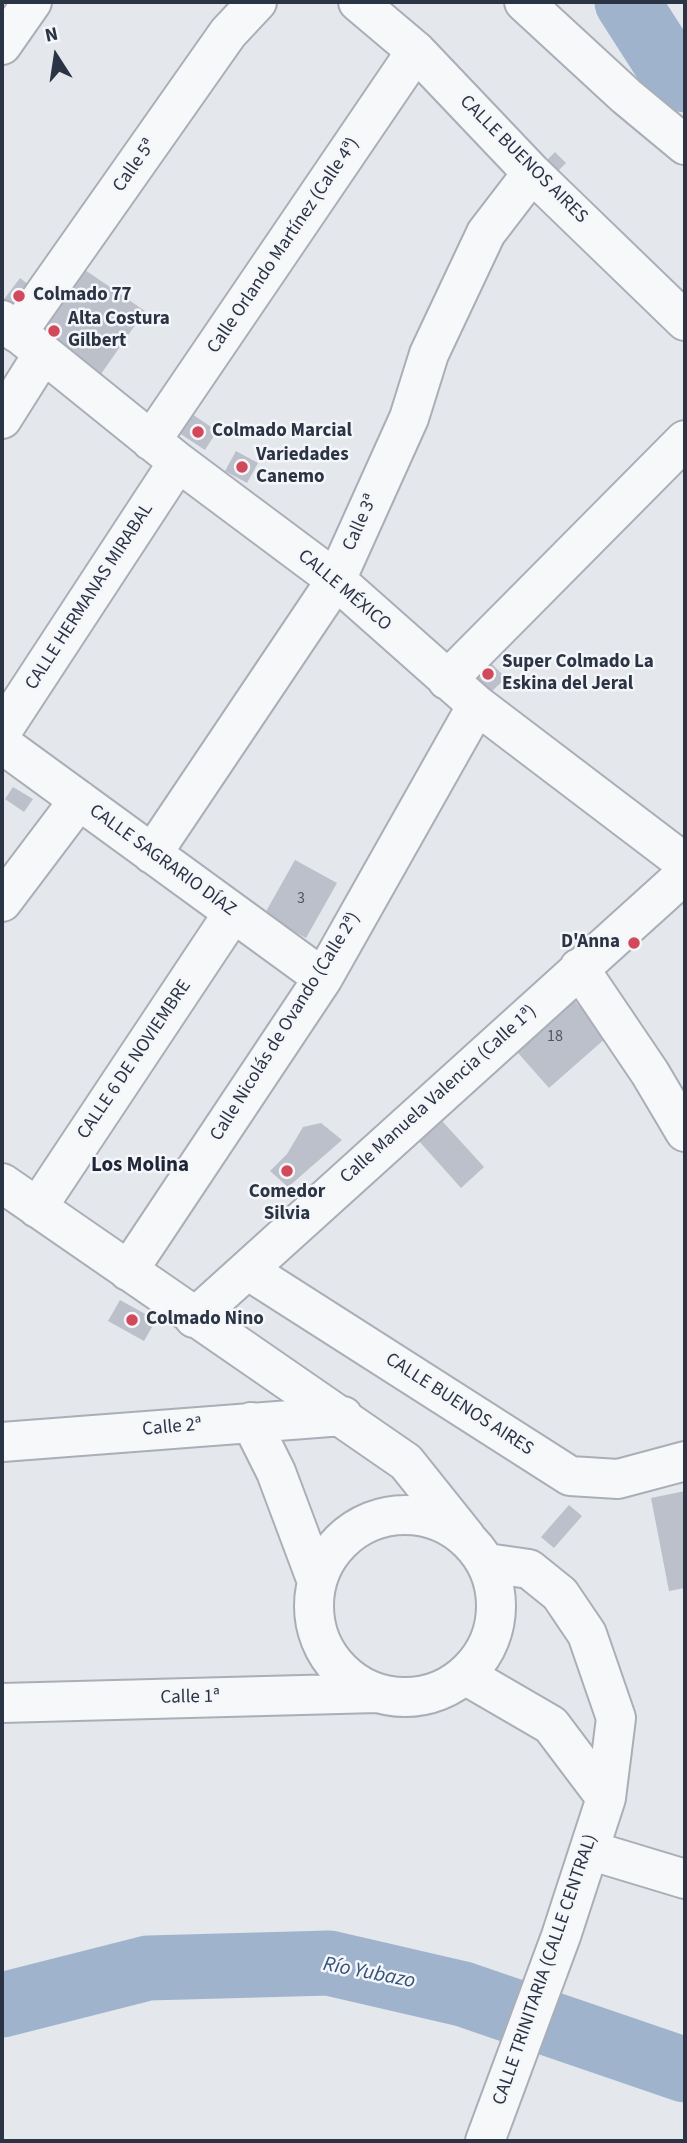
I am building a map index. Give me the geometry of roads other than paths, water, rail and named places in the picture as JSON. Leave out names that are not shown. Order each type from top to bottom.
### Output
[{"type":"street","points":[[2,45],[32,2]]},
{"type":"street","name":"Calle 5ª","points":[[2,419],[21,335],[228,33],[257,2]]},
{"type":"street","name":"CALLE BUENOS AIRES","points":[[358,2],[416,51],[532,173],[685,321]]},
{"type":"street","points":[[524,2],[626,96],[685,145]]},
{"type":"street","name":"Calle Orlando Martínez (Calle 4ª)","points":[[164,452],[416,51]]},
{"type":"street","name":"Calle 3ª","points":[[152,854],[336,580],[409,418],[429,354],[486,233],[532,173]]},
{"type":"street","name":"CALLE MÉXICO","points":[[21,335],[164,452],[336,580],[477,705],[685,863]]},
{"type":"street","points":[[447,680],[685,440]]},
{"type":"street","name":"CALLE HERMANAS MIRABAL","points":[[2,732],[164,452]]},
{"type":"street","name":"Calle Nicolás de Ovando (Calle 2ª)","points":[[128,1271],[323,978],[477,705]]},
{"type":"street","name":"CALLE SAGRARIO DÍAZ","points":[[2,744],[323,978]]},
{"type":"street","points":[[2,902],[79,800]]},
{"type":"street","name":"Calle Manuela Valencia (Calle 1ª)","points":[[194,1318],[685,874]]},
{"type":"street","name":"CALLE 6 DE NOVIEMBRE","points":[[37,1208],[233,913]]},
{"type":"street","points":[[579,968],[650,1073],[685,1132]]},
{"type":"street","points":[[2,1183],[406,1462],[477,1550],[498,1602],[490,1642],[465,1675],[439,1690],[408,1697],[377,1693],[346,1676],[323,1648],[313,1614],[316,1579],[334,1547],[363,1524],[398,1514],[435,1518],[477,1550]]},
{"type":"street","name":"CALLE BUENOS AIRES","points":[[249,1271],[570,1476],[618,1479],[685,1461]]},
{"type":"street","name":"Calle 2ª","points":[[2,1442],[342,1416]]},
{"type":"street","points":[[251,1422],[276,1472],[316,1579]]},
{"type":"street","name":"CALLE TRINITARIA (CALLE CENTRAL)","points":[[477,1550],[529,1569],[560,1594],[587,1634],[616,1718],[606,1798],[561,1936],[485,2141]]},
{"type":"street","points":[[465,1675],[551,1725],[606,1798]]},
{"type":"street","name":"Calle 1ª","points":[[2,1703],[377,1693]]},
{"type":"street","points":[[589,1850],[685,1879]]},
{"type":"waterway","points":[[627,2],[668,66],[685,80]]},
{"type":"waterway","name":"Río Yubazo","points":[[2,2005],[148,1968],[329,1963],[463,1994],[685,2070]]},
{"type":"place","name":"Colmado 77","points":[[19,296]]},
{"type":"place","name":"Alta Costura Gilbert","points":[[54,331]]},
{"type":"place","name":"Colmado Marcial","points":[[198,432]]},
{"type":"place","name":"Variedades Canemo","points":[[242,467]]},
{"type":"place","name":"Super Colmado La Eskina del Jeral","points":[[488,674]]},
{"type":"place","name":"D'Anna","points":[[634,943]]},
{"type":"place","name":"Comedor Silvia","points":[[287,1171]]},
{"type":"place","name":"Colmado Nino","points":[[132,1320]]},
{"type":"district","name":"Los Molina","points":[[140,1166]]}]
